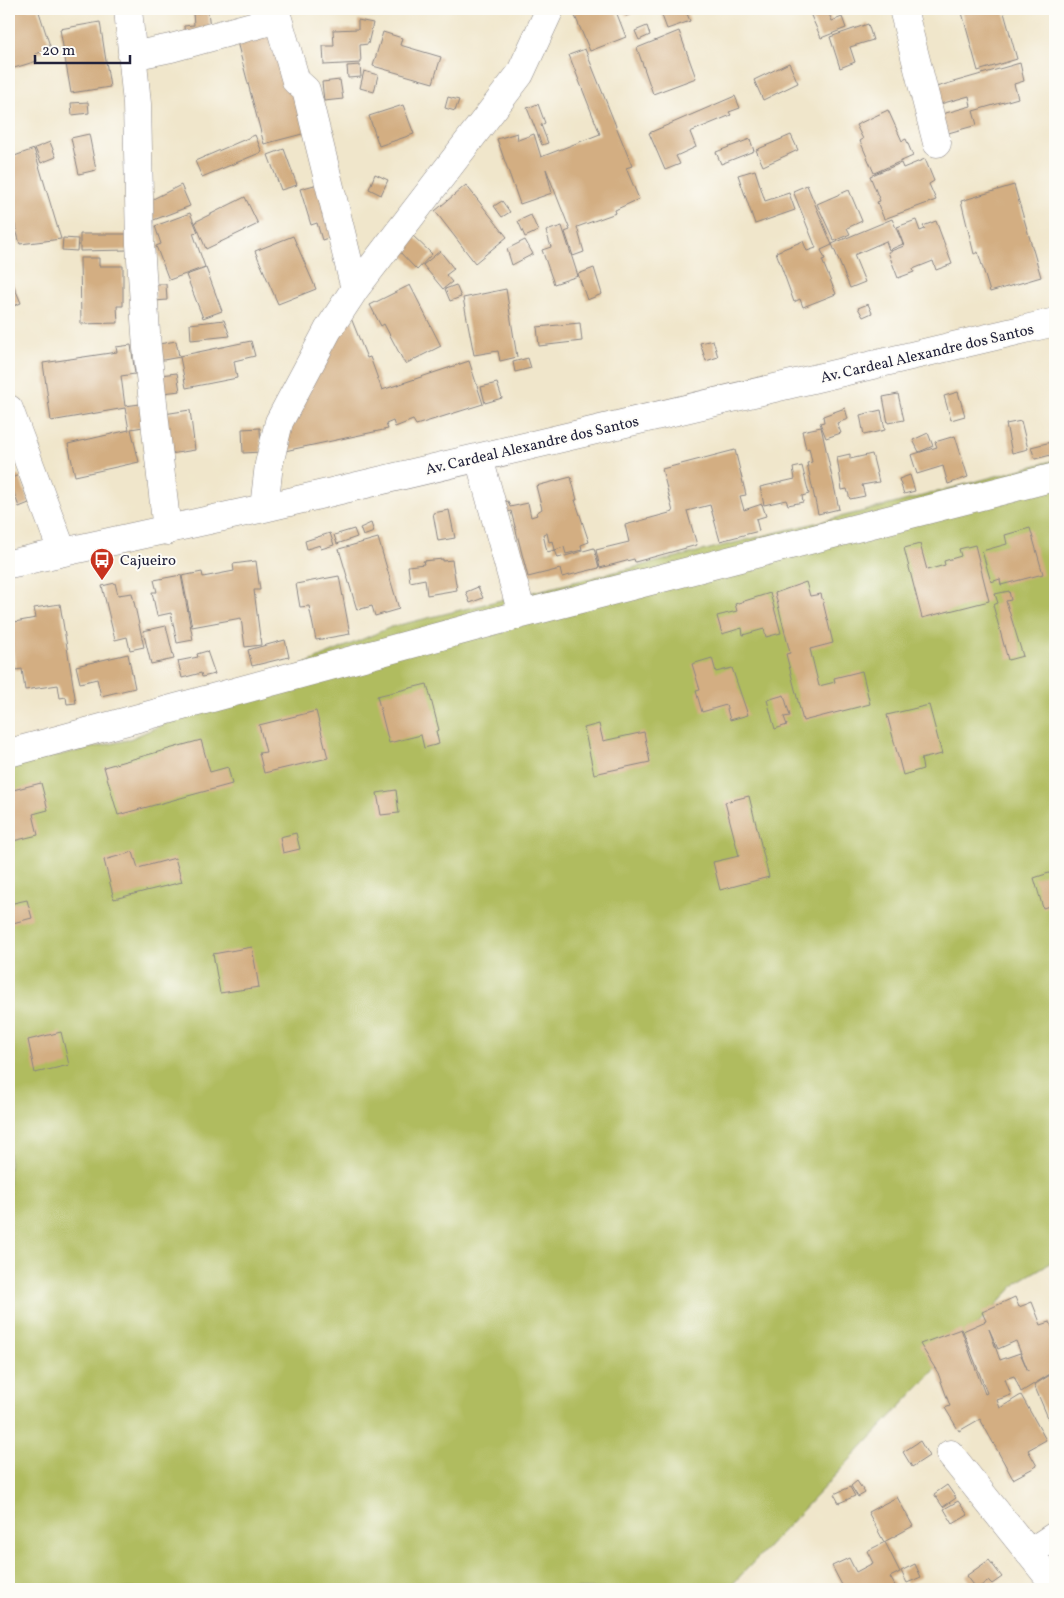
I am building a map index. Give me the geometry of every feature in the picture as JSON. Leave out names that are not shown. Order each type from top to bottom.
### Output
[{"type":"street","points":[[128,9],[137,104],[140,244],[147,348],[167,531]]},
{"type":"street","points":[[264,508],[269,464],[279,422],[328,330],[355,289],[520,74],[550,9]]},
{"type":"street","points":[[903,9],[937,143]]},
{"type":"street","points":[[132,56],[171,48],[278,19],[296,81],[306,90],[355,289]]},
{"type":"street","name":"Av. Cardeal Alexandre dos Santos","points":[[9,564],[62,551],[167,531],[1055,322]]},
{"type":"street","points":[[9,409],[62,551]]},
{"type":"street","points":[[479,458],[522,614]]},
{"type":"street","points":[[10,747],[1055,477]]},
{"type":"street","points":[[950,1454],[1055,1585]]},
{"type":"street","points":[[1029,1554],[1055,1536]]},
{"type":"green space","points":[[1055,460],[1055,1260],[1019,1281],[728,1589],[9,1589],[9,766],[127,740],[391,627],[893,504]]},
{"type":"building","points":[[9,9],[38,9],[51,49],[35,54],[37,61],[11,69],[9,61]]},
{"type":"building","points":[[572,9],[615,9],[626,37],[590,51]]},
{"type":"building","points":[[623,9],[643,9],[626,16]]},
{"type":"building","points":[[673,9],[685,9],[690,21],[667,29],[661,13]]},
{"type":"building","points":[[808,9],[827,9],[832,21],[842,17],[846,28],[821,38]]},
{"type":"building","points":[[961,9],[1003,9],[1017,59],[978,71]]},
{"type":"building","points":[[208,12],[210,27],[185,38],[184,26],[194,25],[193,13]]},
{"type":"building","points":[[358,20],[373,23],[368,44],[360,45],[361,63],[324,65],[323,46],[334,46],[333,30],[358,29]]},
{"type":"building","points":[[100,22],[110,87],[71,93],[60,29]]},
{"type":"building","points":[[868,24],[873,40],[850,47],[855,62],[840,68],[830,37]]},
{"type":"building","points":[[277,26],[306,133],[264,144],[236,38]]},
{"type":"building","points":[[647,26],[650,35],[639,40],[635,31]]},
{"type":"building","points":[[679,31],[696,78],[653,94],[637,48]]},
{"type":"building","points":[[383,32],[402,38],[400,45],[441,57],[433,83],[373,66]]},
{"type":"building","points":[[585,49],[632,166],[626,168],[639,199],[615,210],[616,213],[577,227],[584,252],[573,256],[565,232],[570,230],[546,169],[552,193],[520,204],[497,139],[517,133],[518,140],[534,134],[541,157],[600,134],[569,55]]},
{"type":"building","points":[[789,63],[798,83],[763,100],[754,80]]},
{"type":"building","points":[[1020,63],[1024,81],[1014,84],[1018,98],[973,111],[977,125],[941,135],[935,116],[971,106],[969,96],[933,106],[929,89]]},
{"type":"building","points":[[360,65],[361,77],[348,78],[347,66]]},
{"type":"building","points":[[364,71],[378,75],[374,92],[360,88]]},
{"type":"building","points":[[340,80],[343,99],[324,101],[322,82]]},
{"type":"building","points":[[735,96],[740,108],[729,112],[731,115],[690,132],[696,147],[676,156],[680,164],[665,170],[649,133]]},
{"type":"building","points":[[448,97],[459,100],[455,111],[445,108]]},
{"type":"building","points":[[88,102],[89,113],[72,115],[71,103]]},
{"type":"building","points":[[538,104],[545,123],[541,125],[548,143],[542,145],[527,108]]},
{"type":"building","points":[[403,105],[414,134],[379,146],[369,116]]},
{"type":"building","points":[[888,110],[902,141],[906,139],[913,156],[874,173],[860,141],[863,139],[856,125]]},
{"type":"building","points":[[89,134],[96,170],[79,174],[71,138]]},
{"type":"building","points":[[255,135],[262,152],[202,177],[195,161]]},
{"type":"building","points":[[791,135],[798,150],[763,166],[756,150]]},
{"type":"building","points":[[750,139],[754,151],[721,164],[716,152]]},
{"type":"building","points":[[50,142],[56,157],[41,163],[35,148]]},
{"type":"building","points":[[34,149],[61,239],[20,244],[9,203],[9,158]]},
{"type":"building","points":[[284,149],[297,185],[281,190],[268,155]]},
{"type":"building","points":[[925,159],[934,181],[929,184],[936,200],[884,219],[877,202],[880,201],[870,176],[901,163],[903,168]]},
{"type":"building","points":[[755,170],[765,201],[789,193],[795,210],[755,224],[738,175]]},
{"type":"building","points":[[375,174],[388,180],[381,195],[369,189]]},
{"type":"building","points":[[318,184],[334,236],[322,240],[317,223],[311,225],[300,189]]},
{"type":"building","points":[[181,185],[190,206],[151,221],[149,201]]},
{"type":"building","points":[[466,185],[507,237],[475,263],[435,211]]},
{"type":"building","points":[[807,185],[832,245],[821,250],[825,259],[822,260],[836,294],[803,307],[800,299],[794,302],[776,252],[803,241],[807,251],[816,248],[793,191]]},
{"type":"building","points":[[1014,185],[1041,277],[990,292],[978,252],[974,254],[961,201]]},
{"type":"building","points":[[849,190],[862,221],[847,228],[850,234],[834,241],[817,204]]},
{"type":"building","points":[[245,197],[258,224],[206,249],[195,222]]},
{"type":"building","points":[[502,201],[510,212],[502,217],[494,206]]},
{"type":"building","points":[[190,213],[198,232],[193,233],[205,267],[169,280],[156,246],[161,244],[155,226]]},
{"type":"building","points":[[531,215],[538,231],[525,237],[518,221]]},
{"type":"building","points":[[892,219],[903,244],[889,250],[886,241],[854,255],[865,282],[850,288],[832,244]]},
{"type":"building","points":[[916,220],[920,231],[925,229],[923,226],[936,221],[952,264],[936,270],[933,261],[913,269],[914,272],[898,278],[888,252],[904,246],[897,227]]},
{"type":"building","points":[[562,226],[578,276],[554,284],[542,250],[551,247],[546,231]]},
{"type":"building","points":[[410,233],[432,254],[417,270],[396,248]]},
{"type":"building","points":[[80,234],[127,234],[127,250],[80,251]]},
{"type":"building","points":[[293,236],[316,289],[278,304],[255,251]]},
{"type":"building","points":[[63,238],[78,239],[77,251],[62,250]]},
{"type":"building","points":[[525,240],[533,254],[512,265],[507,249]]},
{"type":"building","points":[[440,251],[454,269],[446,275],[452,282],[443,289],[423,265]]},
{"type":"building","points":[[80,258],[99,258],[99,266],[123,266],[123,306],[117,306],[118,323],[81,324]]},
{"type":"building","points":[[206,268],[222,311],[203,318],[186,275]]},
{"type":"building","points":[[594,268],[602,294],[587,300],[578,274]]},
{"type":"building","points":[[9,274],[21,303],[9,308]]},
{"type":"building","points":[[155,284],[166,284],[167,300],[155,301]]},
{"type":"building","points":[[410,285],[441,346],[405,364],[384,324],[381,326],[370,305]]},
{"type":"building","points":[[456,285],[461,297],[450,301],[445,289]]},
{"type":"building","points":[[506,289],[517,357],[500,361],[498,351],[474,355],[463,298]]},
{"type":"building","points":[[868,304],[872,313],[863,317],[858,308]]},
{"type":"building","points":[[351,318],[367,358],[370,357],[382,390],[469,361],[483,404],[416,425],[413,420],[395,427],[393,421],[386,424],[388,429],[280,452],[318,364]]},
{"type":"building","points":[[224,320],[230,336],[191,340],[190,324]]},
{"type":"building","points":[[580,323],[582,341],[539,346],[537,327]]},
{"type":"building","points":[[713,340],[718,357],[706,361],[700,343]]},
{"type":"building","points":[[176,341],[179,356],[251,341],[255,356],[234,361],[237,378],[186,388],[180,357],[158,361],[159,344]]},
{"type":"building","points":[[131,345],[135,374],[121,376],[125,406],[140,404],[143,427],[131,429],[139,462],[75,476],[68,444],[129,430],[125,408],[51,421],[43,363],[117,352],[116,347]]},
{"type":"building","points":[[528,358],[531,368],[515,372],[513,362]]},
{"type":"building","points":[[177,373],[180,391],[163,393],[160,375]]},
{"type":"building","points":[[497,383],[502,398],[485,403],[481,387]]},
{"type":"building","points":[[958,392],[965,416],[951,420],[944,396]]},
{"type":"building","points":[[898,394],[904,420],[888,423],[883,397]]},
{"type":"building","points":[[845,408],[848,419],[837,423],[841,433],[826,438],[820,423],[824,422],[823,416]]},
{"type":"building","points":[[190,410],[195,450],[170,454],[164,414]]},
{"type":"building","points":[[881,410],[885,430],[864,435],[860,415]]},
{"type":"building","points":[[1021,421],[1028,449],[1012,453],[1006,424]]},
{"type":"building","points":[[821,427],[839,509],[818,514],[807,463],[812,462],[809,448],[806,449],[802,431]]},
{"type":"building","points":[[260,428],[261,452],[243,453],[242,429]]},
{"type":"building","points":[[928,433],[933,446],[919,452],[913,440]]},
{"type":"building","points":[[955,436],[968,477],[948,484],[943,466],[917,474],[911,455],[937,447],[935,442]]},
{"type":"building","points":[[1055,441],[1055,454],[1035,459],[1031,447]]},
{"type":"building","points":[[735,450],[746,495],[740,496],[744,510],[762,504],[766,516],[756,519],[759,531],[720,541],[710,505],[687,511],[697,545],[635,562],[634,559],[600,568],[596,550],[629,542],[625,525],[673,512],[662,469]]},
{"type":"building","points":[[850,454],[850,459],[872,454],[879,482],[862,485],[865,496],[850,499],[847,489],[842,490],[837,457]]},
{"type":"building","points":[[802,466],[809,494],[802,496],[803,502],[788,505],[786,500],[764,505],[760,487],[795,479],[793,468]]},
{"type":"building","points":[[19,475],[29,503],[19,507],[9,479]]},
{"type":"building","points":[[910,475],[915,491],[904,494],[899,479]]},
{"type":"building","points":[[571,477],[577,500],[575,500],[589,542],[581,545],[582,550],[566,554],[564,547],[555,550],[558,558],[594,548],[599,568],[562,577],[560,569],[528,577],[511,511],[499,514],[496,504],[508,501],[510,507],[528,503],[531,517],[537,515],[536,513],[542,509],[536,486]],"holes":[[[547,533],[549,542],[553,541],[555,550],[547,552],[543,534]]]},
{"type":"building","points":[[449,510],[455,538],[438,541],[433,513]]},
{"type":"building","points":[[371,523],[374,532],[363,536],[360,528]]},
{"type":"building","points":[[1030,528],[1043,574],[1001,585],[1000,579],[991,582],[982,551],[1007,544],[1005,535]]},
{"type":"building","points":[[354,529],[357,537],[337,544],[334,535]]},
{"type":"building","points":[[330,533],[334,545],[321,549],[320,545],[307,549],[305,541]]},
{"type":"building","points":[[378,538],[399,609],[375,616],[372,606],[357,610],[339,549]]},
{"type":"building","points":[[920,544],[927,570],[945,565],[944,561],[961,556],[959,549],[975,545],[989,601],[922,618],[904,548]]},
{"type":"building","points":[[443,559],[443,561],[452,560],[457,590],[427,595],[425,579],[410,582],[408,566],[424,564],[423,561]]},
{"type":"building","points":[[256,561],[260,590],[254,590],[261,645],[245,647],[241,618],[192,627],[182,576],[202,572],[203,577],[234,571],[233,564]]},
{"type":"building","points":[[181,575],[193,640],[177,643],[171,613],[157,616],[152,592],[157,592],[154,580]]},
{"type":"building","points":[[339,576],[350,634],[316,640],[309,606],[300,607],[296,584]]},
{"type":"building","points":[[806,582],[810,596],[821,594],[833,643],[810,649],[819,686],[835,682],[834,678],[862,671],[870,704],[803,721],[786,654],[790,653],[775,593]]},
{"type":"building","points":[[115,583],[118,595],[132,593],[144,647],[130,650],[127,637],[115,640],[102,586]]},
{"type":"building","points":[[478,587],[483,598],[470,603],[466,592]]},
{"type":"building","points":[[1009,591],[1011,600],[1006,601],[1023,656],[1008,660],[993,605],[998,603],[995,594]]},
{"type":"building","points":[[770,593],[781,633],[766,637],[764,629],[743,635],[742,628],[722,634],[717,616],[737,611],[735,604]]},
{"type":"building","points":[[60,604],[76,703],[67,704],[66,697],[60,698],[58,685],[25,690],[22,669],[16,670],[9,623],[36,618],[34,608]]},
{"type":"building","points":[[166,626],[174,659],[151,664],[143,631]]},
{"type":"building","points":[[285,640],[289,657],[252,666],[248,650]]},
{"type":"building","points":[[207,651],[215,674],[202,677],[201,673],[182,678],[178,661],[198,657],[197,654]]},
{"type":"building","points":[[128,654],[135,688],[101,696],[97,679],[80,683],[76,666]]},
{"type":"building","points":[[712,658],[716,672],[732,668],[748,715],[730,720],[726,705],[702,712],[696,691],[700,690],[692,664]]},
{"type":"building","points":[[427,684],[439,730],[436,731],[439,744],[424,748],[421,735],[389,743],[377,696]]},
{"type":"building","points":[[784,695],[790,716],[784,717],[787,725],[775,729],[767,700]]},
{"type":"building","points":[[929,705],[942,754],[921,759],[923,769],[903,775],[887,715]]},
{"type":"building","points":[[316,711],[328,758],[264,773],[259,753],[266,752],[259,725]]},
{"type":"building","points":[[599,724],[603,741],[644,732],[650,762],[594,774],[584,728]]},
{"type":"building","points":[[201,740],[210,772],[228,767],[232,784],[118,815],[104,767]]},
{"type":"building","points":[[41,783],[48,810],[33,814],[38,835],[9,842],[9,791]]},
{"type":"building","points":[[396,790],[399,813],[381,815],[377,793]]},
{"type":"building","points":[[749,796],[769,877],[720,890],[713,862],[739,856],[725,802]]},
{"type":"building","points":[[296,833],[300,849],[283,853],[280,837]]},
{"type":"building","points":[[133,852],[138,868],[175,858],[182,882],[114,899],[104,860]]},
{"type":"building","points":[[1055,871],[1055,912],[1053,905],[1043,908],[1034,878]]},
{"type":"building","points":[[27,900],[32,918],[9,924],[9,904]]},
{"type":"building","points":[[252,947],[259,987],[220,993],[213,954]]},
{"type":"building","points":[[61,1032],[69,1065],[35,1073],[28,1040]]},
{"type":"building","points":[[1015,1297],[1019,1307],[1032,1302],[1041,1325],[1050,1322],[1055,1334],[1055,1371],[1021,1392],[1014,1376],[1005,1379],[1011,1395],[997,1400],[1000,1408],[1021,1395],[1046,1440],[1028,1450],[1037,1466],[1013,1479],[980,1419],[959,1431],[945,1408],[950,1406],[938,1373],[920,1344],[961,1329],[985,1394],[987,1393],[963,1331],[986,1321],[982,1312]],"holes":[[[989,1329],[998,1349],[1016,1341],[1028,1371],[1020,1353],[1000,1360]]]},
{"type":"building","points":[[1055,1372],[1055,1390],[1052,1391],[1055,1397],[1055,1434],[1034,1385]]},
{"type":"building","points":[[920,1441],[929,1456],[912,1467],[903,1452]]},
{"type":"building","points":[[857,1481],[865,1493],[858,1497],[851,1486]]},
{"type":"building","points":[[947,1485],[956,1498],[943,1507],[934,1494]]},
{"type":"building","points":[[850,1487],[855,1496],[839,1503],[834,1494]]},
{"type":"building","points":[[897,1497],[913,1526],[884,1542],[868,1512]]},
{"type":"building","points":[[958,1501],[968,1515],[953,1524],[944,1509]]},
{"type":"building","points":[[885,1542],[900,1572],[890,1577],[897,1589],[844,1589],[832,1566],[849,1558],[856,1572],[873,1563],[867,1551]]},
{"type":"building","points":[[989,1560],[1002,1577],[992,1584],[989,1581],[976,1589],[966,1576]]},
{"type":"building","points":[[915,1564],[921,1577],[907,1583],[901,1571]]},
{"type":"place","name":"Cajueiro","points":[[102,581]]}]
